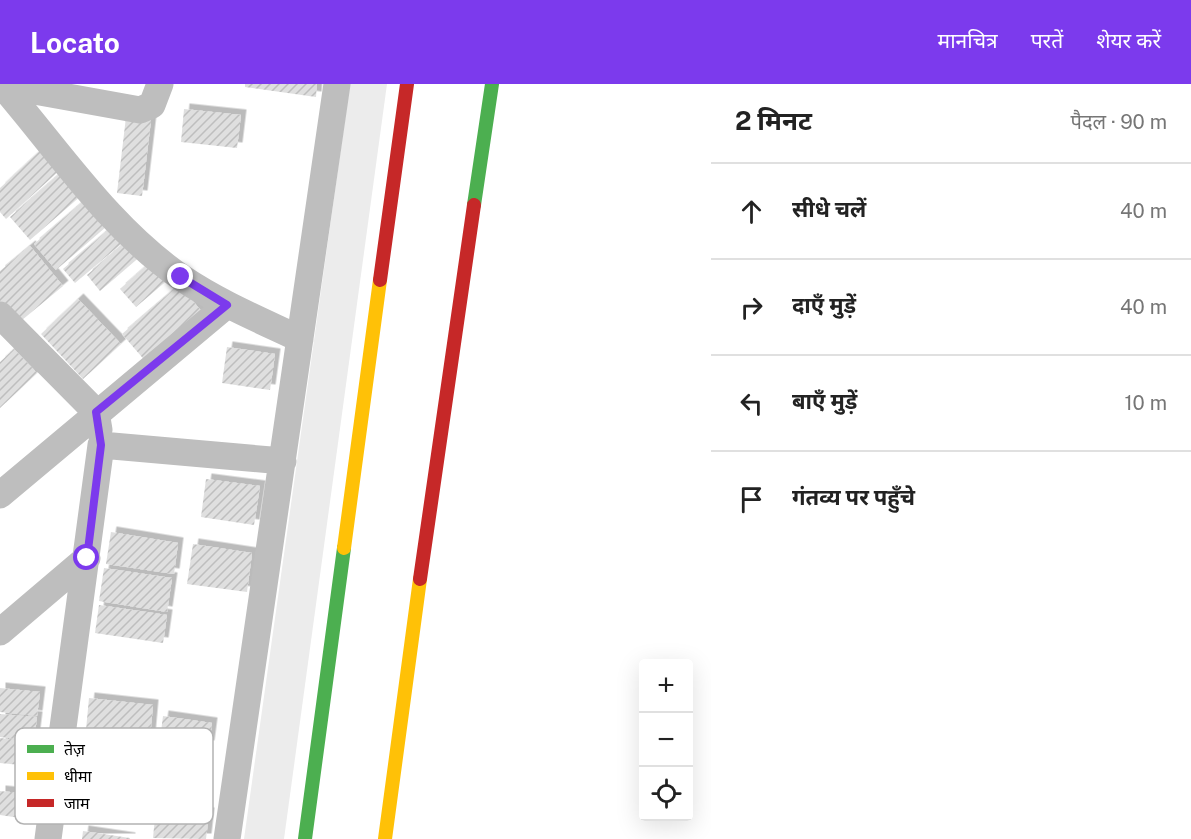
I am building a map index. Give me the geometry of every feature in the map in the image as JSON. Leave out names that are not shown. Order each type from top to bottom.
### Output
[{"type":"street","points":[[1,84],[140,110],[152,105],[160,84]]},
{"type":"street","points":[[1,84],[101,204],[139,243],[181,277],[227,305],[300,339]]},
{"type":"street","points":[[228,839],[338,84]]},
{"type":"street","points":[[305,839],[407,84]]},
{"type":"street","points":[[385,839],[492,84]]},
{"type":"street","points":[[0,495],[96,412],[227,305]]},
{"type":"street","points":[[0,315],[96,412],[101,445],[63,728]]},
{"type":"street","points":[[101,445],[282,461]]},
{"type":"street","points":[[0,633],[87,558]]},
{"type":"street","points":[[48,839],[50,824]]},
{"type":"shaded area","points":[[350,84],[387,84],[284,839],[244,839]]},
{"type":"building","points":[[245,84],[317,84],[316,97],[245,87]]},
{"type":"building","points":[[184,109],[241,115],[237,148],[181,142]]},
{"type":"building","points":[[126,117],[151,120],[142,196],[117,193]]},
{"type":"building","points":[[43,148],[62,168],[6,219],[0,212],[0,188]]},
{"type":"building","points":[[63,171],[83,194],[30,240],[10,217]]},
{"type":"building","points":[[85,200],[107,226],[56,270],[34,244]]},
{"type":"building","points":[[114,225],[127,239],[75,283],[63,269]]},
{"type":"building","points":[[130,238],[143,254],[100,291],[87,275]]},
{"type":"building","points":[[30,246],[63,286],[16,325],[0,305],[0,271]]},
{"type":"building","points":[[155,258],[171,277],[136,307],[120,289]]},
{"type":"building","points":[[179,285],[203,313],[147,363],[122,334]]},
{"type":"building","points":[[78,299],[121,344],[83,379],[41,334]]},
{"type":"building","points":[[227,347],[275,354],[270,390],[222,383]]},
{"type":"building","points":[[14,349],[37,373],[0,408],[0,362]]},
{"type":"building","points":[[206,479],[260,486],[254,525],[201,517]]},
{"type":"building","points":[[111,532],[178,543],[174,574],[106,564]]},
{"type":"building","points":[[193,544],[252,553],[247,592],[187,584]]},
{"type":"building","points":[[104,568],[172,578],[167,612],[99,601]]},
{"type":"building","points":[[99,605],[167,615],[163,643],[95,633]]},
{"type":"building","points":[[0,688],[40,692],[37,716],[0,712]]},
{"type":"building","points":[[89,698],[153,705],[151,728],[86,728]]},
{"type":"building","points":[[0,714],[37,717],[36,728],[15,728],[15,739],[0,737]]},
{"type":"building","points":[[163,716],[212,723],[211,728],[162,728]]},
{"type":"building","points":[[0,738],[15,740],[15,764],[0,763]]},
{"type":"building","points":[[0,791],[15,792],[15,817],[0,815]]},
{"type":"building","points":[[154,824],[208,824],[206,839],[153,838]]},
{"type":"building","points":[[83,831],[130,838],[130,839],[82,839]]},
{"type":"traffic: fast","points":[[474,205],[492,84]]},
{"type":"traffic: fast","points":[[305,839],[344,548]]},
{"type":"traffic: slow","points":[[344,548],[380,280]]},
{"type":"traffic: slow","points":[[385,839],[420,579]]},
{"type":"traffic: jam","points":[[380,280],[407,84]]},
{"type":"traffic: jam","points":[[420,579],[474,205]]},
{"type":"route","points":[[87,558],[101,445],[96,412],[227,305],[181,277]]}]
